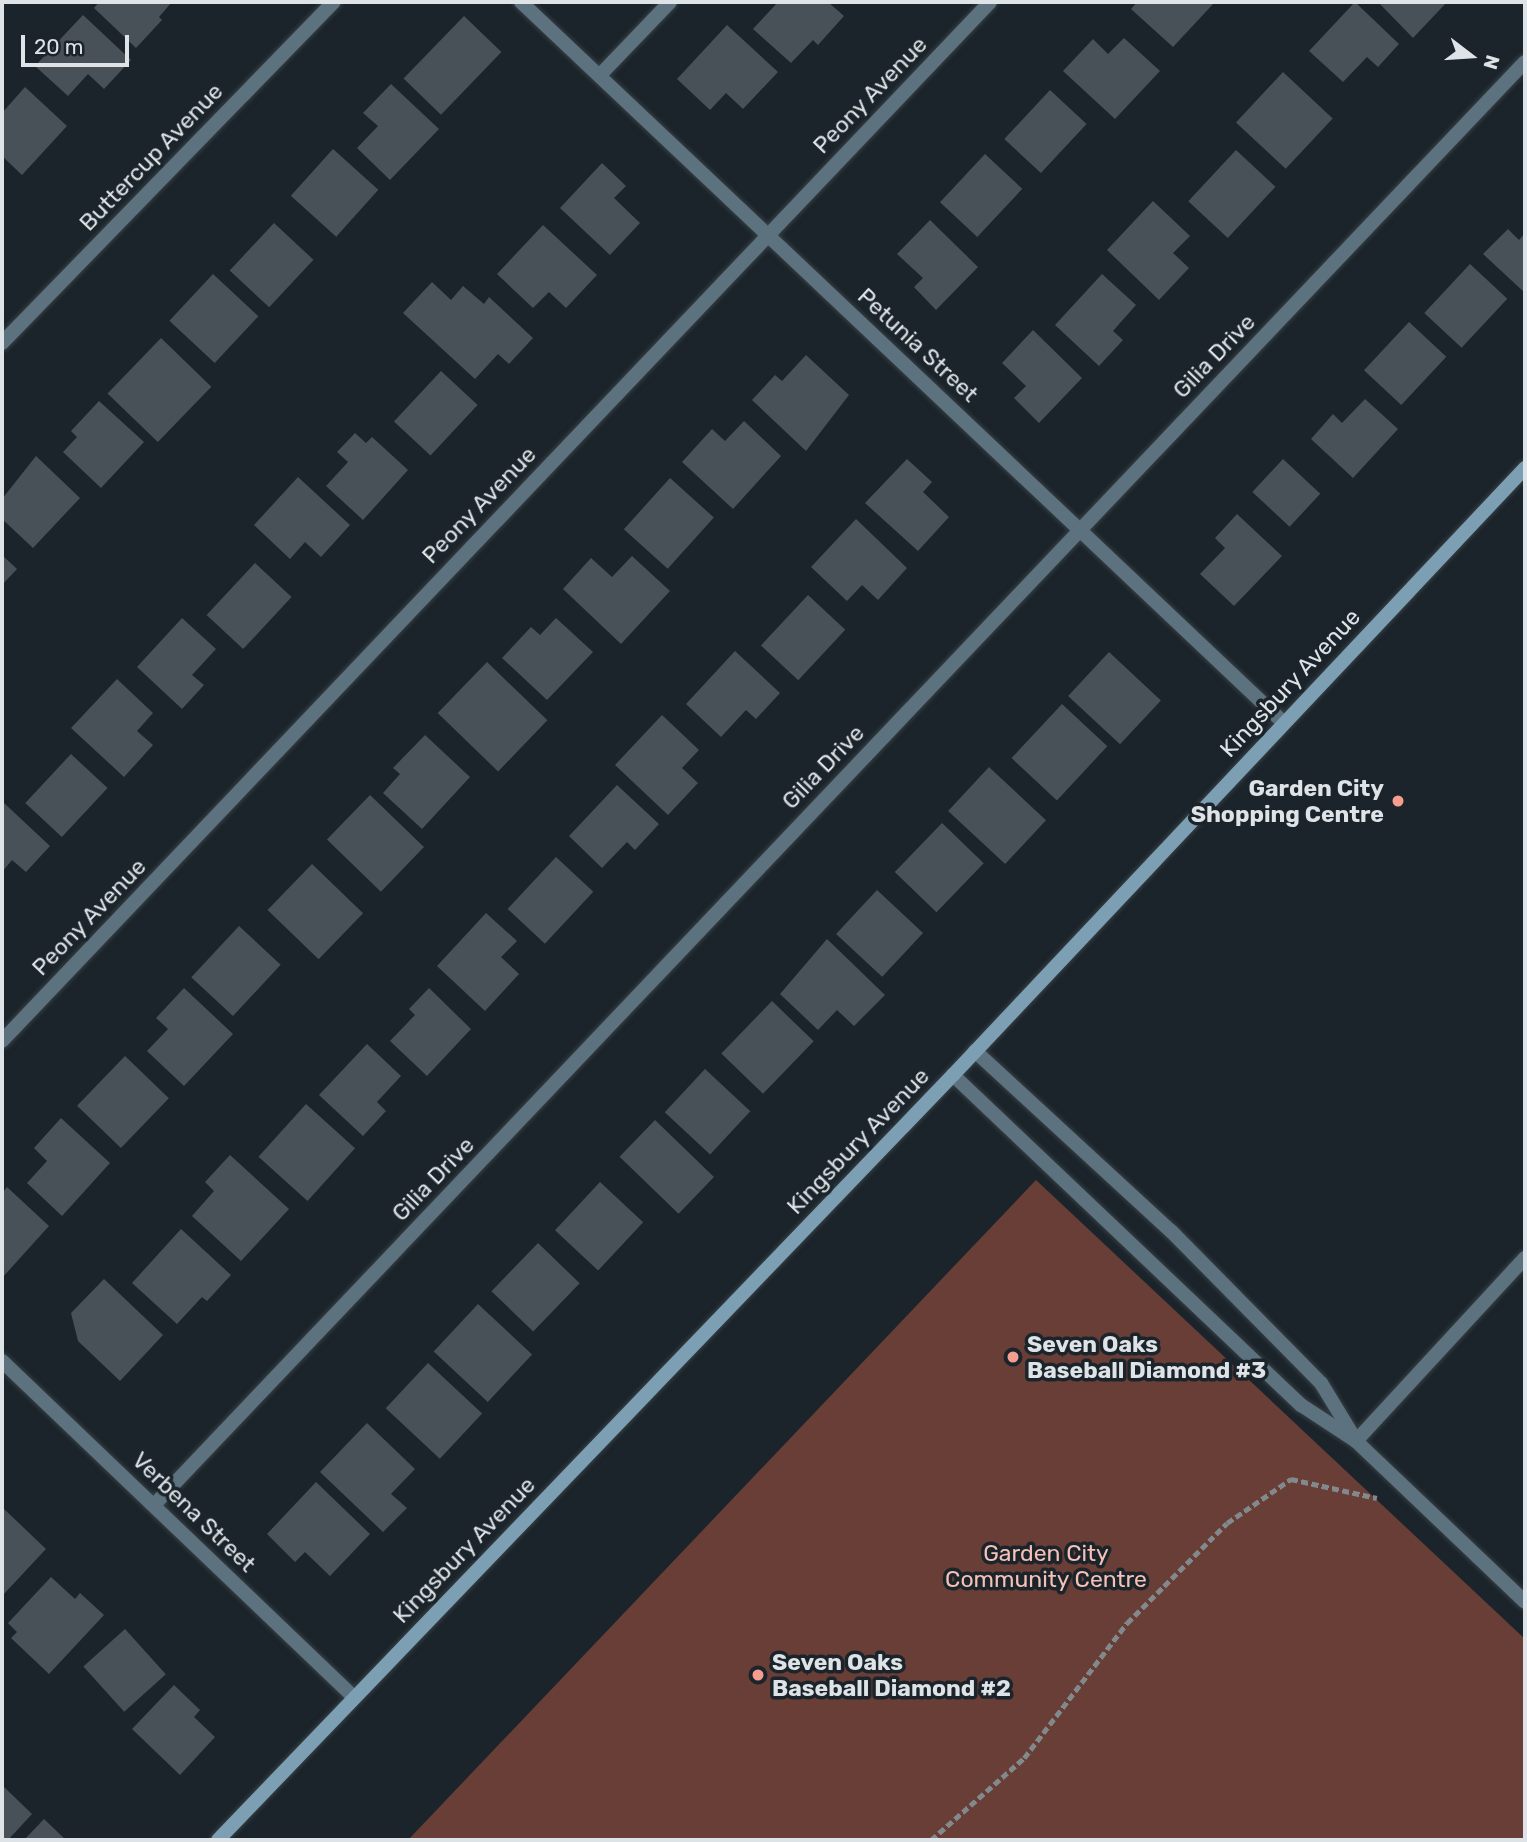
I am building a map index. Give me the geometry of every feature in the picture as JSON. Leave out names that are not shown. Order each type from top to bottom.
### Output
[{"type":"street","name":"Buttercup Avenue","points":[[2,343],[334,2]]},
{"type":"street","name":"Petunia Street","points":[[522,2],[1283,722]]},
{"type":"street","points":[[600,75],[670,2]]},
{"type":"street","name":"Peony Avenue","points":[[2,1041],[990,2]]},
{"type":"street","name":"Gilia Drive","points":[[155,1505],[1525,62]]},
{"type":"street","name":"Kingsbury Avenue","points":[[218,1840],[953,1075],[1525,468]]},
{"type":"street","points":[[975,1051],[1171,1231],[1321,1383],[1356,1441]]},
{"type":"street","points":[[953,1075],[1301,1405],[1356,1441],[1525,1602]]},
{"type":"street","points":[[1356,1441],[1525,1258]]},
{"type":"street","name":"Verbena Street","points":[[2,1361],[354,1697]]},
{"type":"path","points":[[931,1840],[1024,1758],[1126,1623],[1227,1523],[1291,1479],[1381,1499],[1398,1481]]},
{"type":"green space","name":"Garden City Community Centre","points":[[1036,1180],[1525,1639],[1525,1840],[408,1840]]},
{"type":"building","points":[[99,2],[172,2],[159,17],[162,20],[136,48],[94,8]]},
{"type":"building","points":[[778,2],[828,2],[844,16],[818,45],[813,40],[791,63],[753,29]]},
{"type":"building","points":[[1137,2],[1215,2],[1173,47],[1131,9]]},
{"type":"building","points":[[1355,2],[1399,44],[1378,67],[1367,57],[1343,82],[1309,51]]},
{"type":"building","points":[[1378,2],[1447,2],[1413,38]]},
{"type":"building","points":[[83,15],[131,60],[104,89],[88,74],[68,96],[35,66]]},
{"type":"building","points":[[464,16],[501,52],[441,115],[404,79]]},
{"type":"building","points":[[727,25],[778,72],[743,109],[726,93],[710,110],[677,79]]},
{"type":"building","points":[[1124,38],[1160,71],[1115,119],[1063,71],[1093,39],[1108,54]]},
{"type":"building","points":[[1283,72],[1333,118],[1286,169],[1236,122]]},
{"type":"building","points":[[391,84],[439,129],[390,180],[357,148],[378,126],[363,113]]},
{"type":"building","points":[[25,87],[67,126],[22,175],[2,156],[2,113]]},
{"type":"building","points":[[1050,90],[1087,124],[1041,173],[1004,139]]},
{"type":"building","points":[[333,149],[378,190],[336,237],[291,196]]},
{"type":"building","points":[[1236,150],[1275,187],[1228,238],[1188,201]]},
{"type":"building","points":[[985,154],[1022,189],[977,237],[940,202]]},
{"type":"building","points":[[602,163],[626,186],[614,198],[640,223],[610,255],[560,208]]},
{"type":"building","points":[[1153,201],[1190,236],[1173,253],[1189,268],[1159,300],[1107,250]]},
{"type":"building","points":[[930,220],[978,267],[936,310],[914,287],[923,278],[897,254]]},
{"type":"building","points":[[274,223],[313,260],[269,307],[230,271]]},
{"type":"building","points":[[543,225],[597,275],[566,308],[549,292],[533,308],[497,274]]},
{"type":"building","points":[[1508,229],[1519,240],[1525,233],[1525,293],[1483,254]]},
{"type":"building","points":[[1470,264],[1507,299],[1462,348],[1424,313]]},
{"type":"building","points":[[213,274],[258,316],[215,363],[169,321]]},
{"type":"building","points":[[1102,274],[1136,305],[1113,331],[1123,340],[1099,366],[1055,325]]},
{"type":"building","points":[[432,282],[451,300],[463,286],[484,304],[489,297],[533,338],[509,364],[498,354],[475,379],[403,313]]},
{"type":"building","points":[[1409,322],[1446,357],[1401,405],[1364,370]]},
{"type":"building","points":[[1033,330],[1082,378],[1039,423],[1014,398],[1026,386],[1002,363]]},
{"type":"building","points":[[161,338],[211,387],[158,442],[108,393]]},
{"type":"building","points":[[806,355],[849,395],[806,451],[752,400],[775,375],[782,381]]},
{"type":"building","points":[[441,371],[478,405],[431,456],[394,421]]},
{"type":"building","points":[[1365,399],[1398,429],[1353,478],[1311,439],[1333,414],[1342,423]]},
{"type":"building","points":[[99,401],[144,442],[101,488],[63,452],[77,437],[71,431]]},
{"type":"building","points":[[744,421],[781,456],[733,509],[682,462],[712,429],[725,441]]},
{"type":"building","points":[[355,433],[366,443],[372,437],[408,470],[363,520],[326,486],[348,462],[337,452]]},
{"type":"building","points":[[36,456],[80,498],[33,548],[2,519],[2,499]]},
{"type":"building","points":[[907,459],[932,482],[923,492],[949,517],[918,551],[865,503]]},
{"type":"building","points":[[1283,459],[1320,494],[1290,527],[1252,492]]},
{"type":"building","points":[[298,477],[350,525],[321,557],[305,542],[290,559],[254,525]]},
{"type":"building","points":[[670,478],[714,517],[668,569],[624,529]]},
{"type":"building","points":[[1237,514],[1282,556],[1234,606],[1200,574],[1225,548],[1215,538]]},
{"type":"building","points":[[856,519],[907,568],[878,600],[862,585],[847,601],[811,567]]},
{"type":"building","points":[[2,555],[17,569],[2,585]]},
{"type":"building","points":[[632,556],[670,591],[621,644],[563,589],[591,558],[612,577]]},
{"type":"building","points":[[255,563],[292,597],[243,649],[207,615]]},
{"type":"building","points":[[808,595],[845,630],[798,680],[761,645]]},
{"type":"building","points":[[182,618],[216,649],[192,675],[204,685],[182,709],[137,667]]},
{"type":"building","points":[[556,618],[593,652],[547,700],[502,658],[531,627],[540,635]]},
{"type":"building","points":[[735,651],[780,693],[756,719],[746,710],[721,737],[686,704]]},
{"type":"building","points":[[1109,652],[1161,700],[1120,744],[1068,696]]},
{"type":"building","points":[[487,662],[547,720],[498,771],[438,713]]},
{"type":"building","points":[[117,679],[153,713],[137,731],[153,745],[124,777],[71,728]]},
{"type":"building","points":[[1062,704],[1107,746],[1057,800],[1012,758]]},
{"type":"building","points":[[662,715],[699,750],[682,768],[698,783],[668,815],[615,765]]},
{"type":"building","points":[[425,735],[470,777],[422,829],[383,793],[400,774],[393,768]]},
{"type":"building","points":[[71,754],[108,788],[62,837],[25,803]]},
{"type":"building","points":[[989,767],[1046,820],[1005,864],[948,811]]},
{"type":"building","points":[[617,785],[659,824],[635,850],[627,842],[602,868],[569,836]]},
{"type":"building","points":[[370,795],[424,847],[381,892],[327,840]]},
{"type":"building","points":[[4,803],[50,846],[26,872],[12,860],[2,872]]},
{"type":"building","points":[[942,823],[984,863],[936,912],[895,872]]},
{"type":"building","points":[[556,857],[593,892],[545,944],[508,909]]},
{"type":"building","points":[[312,864],[363,913],[319,959],[268,910]]},
{"type":"building","points":[[877,890],[923,933],[882,977],[836,934]]},
{"type":"building","points":[[486,913],[517,941],[501,957],[519,974],[485,1011],[437,966]]},
{"type":"building","points":[[239,926],[281,965],[233,1016],[191,977]]},
{"type":"building","points":[[827,939],[885,995],[854,1026],[837,1010],[818,1030],[780,994]]},
{"type":"building","points":[[184,988],[233,1034],[184,1086],[147,1051],[168,1029],[156,1018]]},
{"type":"building","points":[[429,988],[471,1029],[427,1076],[390,1041],[415,1015],[409,1009]]},
{"type":"building","points":[[772,1001],[814,1041],[763,1094],[721,1054]]},
{"type":"building","points":[[367,1044],[401,1076],[377,1102],[386,1111],[363,1136],[319,1095]]},
{"type":"building","points":[[125,1056],[169,1098],[121,1148],[77,1106]]},
{"type":"building","points":[[705,1069],[750,1111],[710,1154],[665,1112]]},
{"type":"building","points":[[306,1104],[355,1148],[308,1201],[258,1157]]},
{"type":"building","points":[[61,1118],[110,1163],[62,1216],[27,1183],[47,1161],[34,1148]]},
{"type":"building","points":[[655,1120],[714,1177],[679,1214],[620,1157]]},
{"type":"building","points":[[230,1155],[289,1209],[241,1261],[192,1216],[214,1191],[205,1182]]},
{"type":"building","points":[[600,1182],[643,1222],[598,1271],[555,1230]]},
{"type":"building","points":[[7,1187],[49,1226],[2,1278],[2,1193]]},
{"type":"building","points":[[181,1229],[231,1275],[207,1301],[202,1297],[177,1324],[132,1283]]},
{"type":"building","points":[[538,1243],[580,1283],[533,1331],[491,1291]]},
{"type":"building","points":[[104,1279],[163,1335],[120,1381],[78,1341],[71,1313]]},
{"type":"building","points":[[478,1304],[532,1354],[488,1402],[434,1352]]},
{"type":"building","points":[[428,1363],[482,1413],[440,1459],[386,1408]]},
{"type":"building","points":[[367,1423],[415,1469],[391,1494],[407,1508],[383,1532],[320,1472]]},
{"type":"building","points":[[316,1482],[370,1534],[330,1576],[305,1552],[295,1562],[267,1534]]},
{"type":"building","points":[[2,1507],[46,1549],[2,1596]]},
{"type":"building","points":[[51,1577],[75,1599],[80,1593],[104,1615],[49,1674],[11,1638],[17,1632],[8,1623]]},
{"type":"building","points":[[125,1629],[166,1674],[124,1712],[83,1666]]},
{"type":"building","points":[[174,1685],[200,1710],[194,1717],[215,1737],[180,1775],[132,1729]]},
{"type":"building","points":[[2,1785],[32,1814],[8,1840],[2,1840]]},
{"type":"building","points":[[44,1819],[66,1840],[24,1840]]},
{"type":"place","name":"Garden City Shopping Centre","points":[[1398,801]]},
{"type":"place","name":"Seven Oaks Baseball Diamond #3","points":[[1013,1357]]},
{"type":"place","name":"Seven Oaks Baseball Diamond #2","points":[[758,1675]]}]
